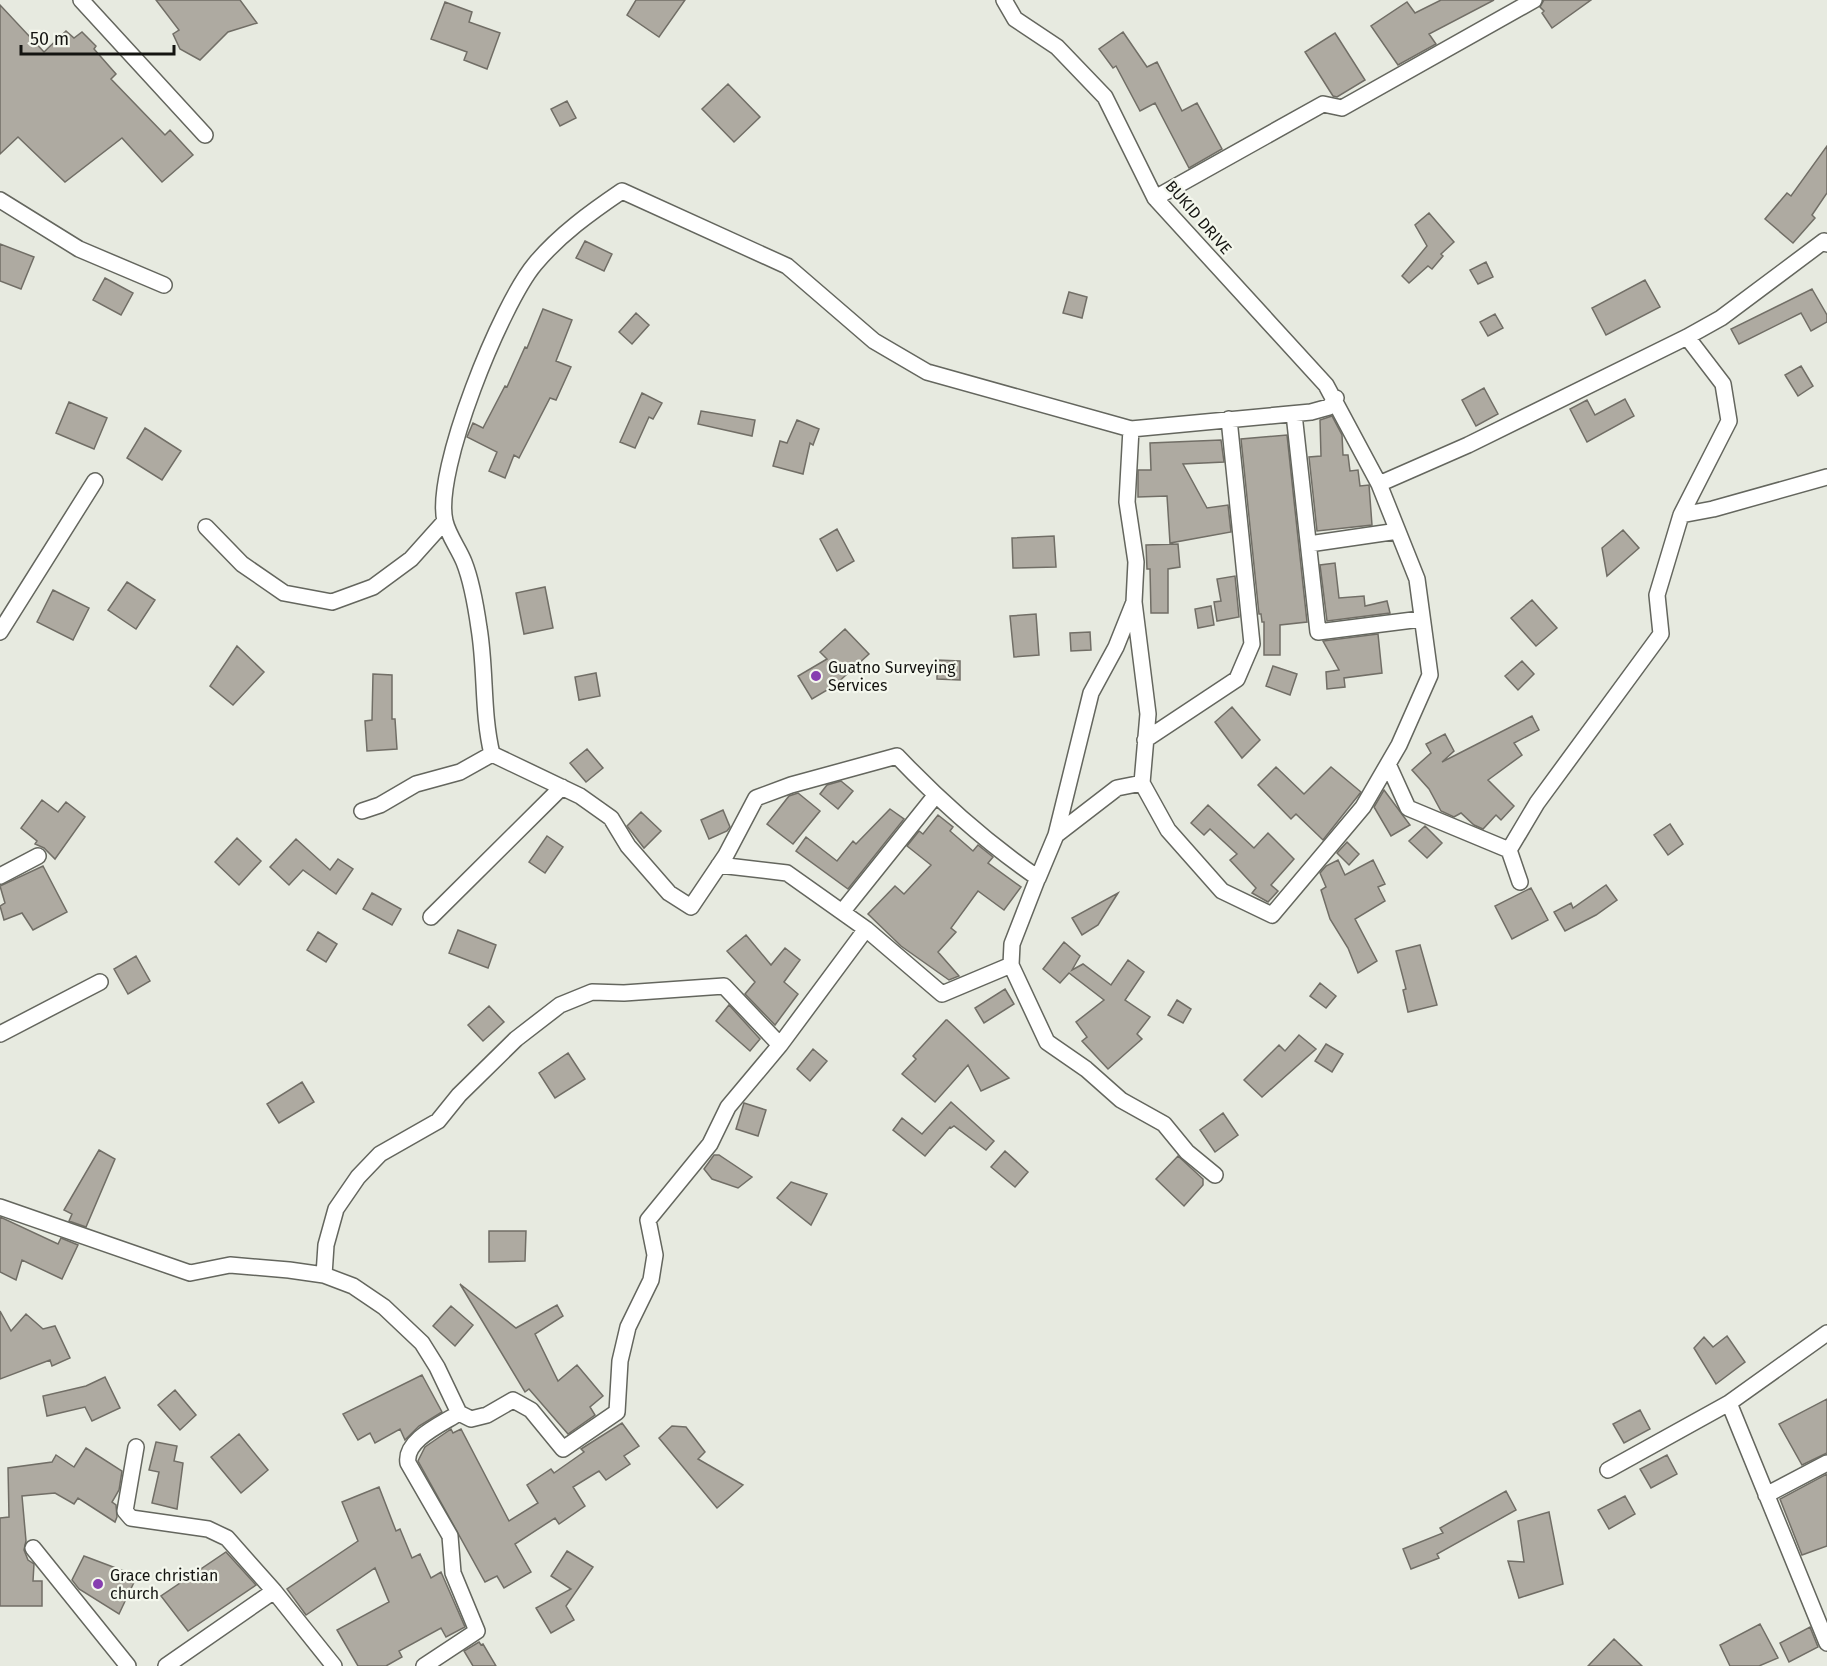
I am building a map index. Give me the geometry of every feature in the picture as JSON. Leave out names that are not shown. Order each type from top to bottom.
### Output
[{"type":"street","points":[[81,0],[205,135]]},
{"type":"street","name":"BUKID DRIVE","points":[[1004,0],[1015,19],[1056,47],[1105,97],[1155,198],[1336,398],[1379,484],[1417,579],[1420,619],[1430,675],[1388,764],[1363,807],[1272,915],[1222,891],[1168,830],[1142,783]]},
{"type":"street","points":[[1155,198],[1323,104],[1342,108],[1534,0]]},
{"type":"street","points":[[492,754],[487,735],[480,629],[465,564],[445,521],[445,485],[453,445],[510,299],[535,263],[582,218],[622,191],[787,266],[874,341],[927,372],[1131,429],[1294,414],[1329,407],[1336,398]]},
{"type":"street","points":[[0,200],[79,249],[164,285]]},
{"type":"street","points":[[1379,484],[1468,445],[1688,337],[1721,318],[1824,241],[1827,244]]},
{"type":"street","points":[[1509,850],[1537,803],[1661,634],[1657,595],[1681,515],[1729,421],[1723,384],[1688,337]]},
{"type":"street","points":[[1294,414],[1318,632],[1420,619]]},
{"type":"street","points":[[1145,740],[1237,679],[1252,644],[1229,419]]},
{"type":"street","points":[[1056,835],[1117,788],[1142,783],[1148,714],[1134,602],[1136,562],[1127,502],[1131,429]]},
{"type":"street","points":[[1681,515],[1713,509],[1827,477]]},
{"type":"street","points":[[0,632],[95,481]]},
{"type":"street","points":[[206,527],[242,564],[284,593],[332,602],[373,587],[411,559],[445,521]]},
{"type":"street","points":[[1309,544],[1398,531]]},
{"type":"street","points":[[1134,602],[1116,647],[1091,693],[1056,835],[1012,944],[1011,965],[1047,1042],[1086,1069],[1121,1100],[1164,1124],[1187,1152],[1215,1175]]},
{"type":"street","points":[[492,754],[562,787],[611,818],[628,846],[669,894],[691,907],[719,865],[756,798],[791,785],[897,756],[935,796],[1007,856],[1038,878],[1040,872]]},
{"type":"street","points":[[362,811],[380,805],[416,784],[460,771],[492,754]]},
{"type":"street","points":[[1388,764],[1408,808],[1509,850],[1520,882]]},
{"type":"street","points":[[431,917],[562,787]]},
{"type":"street","points":[[842,912],[935,796]]},
{"type":"street","points":[[0,876],[38,856]]},
{"type":"street","points":[[719,865],[787,873],[866,929],[942,994],[1011,965]]},
{"type":"street","points":[[0,1207],[190,1273],[230,1265],[324,1275],[354,1286],[384,1307],[422,1343],[437,1367],[459,1413],[471,1419],[487,1415],[513,1400],[531,1410],[563,1449],[617,1412],[620,1361],[628,1327],[651,1280],[655,1256],[648,1220],[710,1144],[728,1107],[780,1045],[866,929]]},
{"type":"street","points":[[0,1034],[100,982]]},
{"type":"street","points":[[324,1275],[326,1245],[336,1209],[358,1177],[380,1154],[438,1121],[459,1095],[516,1040],[560,1005],[592,992],[624,993],[724,986],[780,1045]]},
{"type":"street","points":[[1608,1470],[1729,1403],[1827,1333]]},
{"type":"street","points":[[1729,1403],[1827,1643]]},
{"type":"street","points":[[424,1666],[477,1631],[453,1573],[450,1536],[408,1463],[407,1456],[411,1446],[459,1413]]},
{"type":"street","points":[[136,1447],[125,1510],[131,1518],[208,1529],[227,1538],[274,1591],[334,1666]]},
{"type":"street","points":[[1766,1495],[1827,1462]]},
{"type":"street","points":[[33,1548],[128,1666]]},
{"type":"street","points":[[166,1666],[274,1591]]},
{"type":"building","points":[[156,0],[240,0],[257,23],[228,32],[200,60],[180,49],[173,34],[179,30]]},
{"type":"building","points":[[636,0],[685,0],[659,37],[627,15]]},
{"type":"building","points":[[1441,0],[1494,0],[1429,34],[1436,44],[1398,65],[1371,26],[1407,2],[1415,13]]},
{"type":"building","points":[[1544,0],[1591,0],[1552,28],[1540,7]]},
{"type":"building","points":[[445,2],[472,12],[469,22],[500,33],[487,69],[464,60],[467,52],[431,39]]},
{"type":"building","points":[[0,5],[44,52],[66,31],[74,38],[82,32],[96,46],[94,49],[116,74],[111,79],[165,135],[170,130],[193,155],[162,182],[122,138],[65,182],[18,137],[0,154]]},
{"type":"building","points":[[1123,32],[1147,67],[1157,62],[1182,111],[1197,103],[1222,149],[1189,168],[1155,103],[1140,111],[1116,66],[1113,68],[1099,49]]},
{"type":"building","points":[[1335,33],[1365,80],[1337,97],[1333,96],[1305,52]]},
{"type":"building","points":[[728,84],[760,117],[734,142],[702,109]]},
{"type":"building","points":[[567,101],[576,118],[560,126],[551,109]]},
{"type":"building","points":[[1827,146],[1827,193],[1812,215],[1815,218],[1793,243],[1765,219],[1787,193],[1791,196]]},
{"type":"building","points":[[1429,213],[1454,242],[1441,254],[1443,256],[1432,269],[1428,266],[1409,283],[1402,276],[1427,246],[1415,225]]},
{"type":"building","points":[[585,241],[612,254],[604,271],[576,258]]},
{"type":"building","points":[[0,244],[34,257],[21,289],[0,281]]},
{"type":"building","points":[[1486,262],[1493,277],[1478,284],[1470,270]]},
{"type":"building","points":[[105,278],[133,293],[121,315],[93,300]]},
{"type":"building","points":[[1645,280],[1660,307],[1606,335],[1592,308]]},
{"type":"building","points":[[1812,289],[1827,315],[1827,322],[1811,331],[1801,313],[1739,344],[1731,329]]},
{"type":"building","points":[[1069,292],[1087,297],[1082,318],[1063,313]]},
{"type":"building","points":[[543,309],[572,320],[556,361],[571,367],[556,400],[550,398],[519,458],[514,455],[505,478],[489,471],[497,452],[467,437],[473,423],[483,428],[505,386],[507,387],[525,347],[527,348]]},
{"type":"building","points":[[636,313],[649,325],[632,344],[619,332]]},
{"type":"building","points":[[1495,314],[1503,328],[1488,336],[1480,322]]},
{"type":"building","points":[[1801,366],[1813,386],[1798,396],[1785,375]]},
{"type":"building","points":[[1484,388],[1498,414],[1476,426],[1462,400]]},
{"type":"building","points":[[642,393],[662,403],[653,419],[649,417],[635,448],[620,442]]},
{"type":"building","points":[[1625,399],[1634,416],[1587,442],[1570,409],[1587,400],[1595,415]]},
{"type":"building","points":[[69,402],[107,418],[94,449],[56,433]]},
{"type":"building","points":[[701,411],[755,420],[752,436],[698,424]]},
{"type":"building","points":[[1332,416],[1342,435],[1343,455],[1348,455],[1350,471],[1358,470],[1360,486],[1369,485],[1372,525],[1317,531],[1309,457],[1321,456],[1320,420]]},
{"type":"building","points":[[797,420],[819,429],[813,445],[810,443],[803,474],[773,466],[780,441],[787,443]]},
{"type":"building","points":[[145,428],[181,451],[162,480],[127,458]]},
{"type":"building","points":[[1287,435],[1307,622],[1280,625],[1280,655],[1264,655],[1264,622],[1259,614],[1241,439]]},
{"type":"building","points":[[1221,440],[1224,462],[1183,464],[1207,508],[1228,505],[1231,532],[1170,543],[1167,496],[1138,497],[1138,470],[1151,470],[1150,443]]},
{"type":"building","points":[[837,529],[854,561],[837,571],[820,539]]},
{"type":"building","points":[[1623,530],[1639,548],[1607,576],[1602,548]]},
{"type":"building","points":[[1054,536],[1056,567],[1013,568],[1012,538]]},
{"type":"building","points":[[1178,544],[1180,567],[1168,569],[1168,613],[1151,613],[1150,569],[1147,569],[1146,545]]},
{"type":"building","points":[[1335,563],[1339,598],[1364,596],[1365,606],[1387,601],[1390,613],[1327,621],[1320,565]]},
{"type":"building","points":[[1235,576],[1239,617],[1217,621],[1214,602],[1221,601],[1217,579]]},
{"type":"building","points":[[127,582],[155,600],[136,629],[108,610]]},
{"type":"building","points":[[545,587],[553,628],[524,634],[516,593]]},
{"type":"building","points":[[53,590],[89,608],[73,640],[37,622]]},
{"type":"building","points":[[1532,600],[1557,628],[1536,646],[1511,618]]},
{"type":"building","points":[[1211,606],[1214,625],[1198,628],[1195,609]]},
{"type":"building","points":[[1036,614],[1039,655],[1014,657],[1010,616]]},
{"type":"building","points":[[845,629],[869,654],[834,686],[812,699],[798,676],[827,659],[820,652]]},
{"type":"building","points":[[1090,632],[1091,650],[1071,651],[1070,633]]},
{"type":"building","points":[[1378,634],[1382,673],[1344,678],[1345,687],[1327,689],[1326,672],[1339,670],[1323,641]]},
{"type":"building","points":[[237,646],[264,672],[233,705],[210,686]]},
{"type":"building","points":[[937,660],[960,661],[960,680],[937,679]]},
{"type":"building","points":[[1522,661],[1534,674],[1518,690],[1505,676]]},
{"type":"building","points":[[1273,666],[1297,674],[1290,695],[1266,686]]},
{"type":"building","points":[[596,673],[600,696],[579,700],[575,677]]},
{"type":"building","points":[[373,674],[392,675],[392,719],[395,719],[397,749],[367,751],[365,721],[372,720]]},
{"type":"building","points":[[1232,707],[1260,740],[1242,758],[1215,722]]},
{"type":"building","points":[[1532,716],[1539,730],[1514,743],[1522,755],[1488,780],[1514,806],[1501,820],[1496,815],[1483,829],[1474,825],[1461,813],[1454,817],[1441,811],[1429,789],[1412,770],[1431,753],[1426,744],[1445,734],[1454,751],[1442,762]]},
{"type":"building","points":[[587,749],[603,768],[586,782],[570,763]]},
{"type":"building","points":[[1276,767],[1304,794],[1331,767],[1361,792],[1323,840],[1296,814],[1291,819],[1258,785]]},
{"type":"building","points":[[841,781],[853,791],[838,809],[820,794],[827,785]]},
{"type":"building","points":[[1384,790],[1410,825],[1391,836],[1374,807]]},
{"type":"building","points":[[798,793],[820,811],[793,844],[767,824],[789,796]]},
{"type":"building","points":[[42,800],[58,812],[66,802],[85,817],[55,859],[44,848],[35,844],[37,841],[21,828]]},
{"type":"building","points":[[1208,805],[1254,848],[1268,833],[1294,859],[1271,885],[1278,891],[1268,902],[1252,893],[1256,888],[1230,860],[1237,854],[1210,829],[1204,835],[1191,823]]},
{"type":"building","points":[[890,809],[904,819],[848,889],[796,851],[806,837],[837,861],[853,841],[856,844]]},
{"type":"building","points":[[723,810],[730,827],[727,831],[709,839],[701,820]]},
{"type":"building","points":[[641,812],[661,831],[644,848],[627,826]]},
{"type":"building","points":[[938,815],[953,827],[950,831],[973,851],[978,845],[993,857],[988,863],[1021,887],[1004,910],[978,891],[951,928],[956,932],[938,952],[959,976],[949,980],[901,946],[868,914],[895,886],[904,894],[931,865],[907,846],[919,831],[923,834]]},
{"type":"building","points":[[1670,824],[1683,844],[1668,855],[1654,835]]},
{"type":"building","points":[[1425,826],[1442,843],[1427,858],[1409,841]]},
{"type":"building","points":[[547,836],[563,847],[545,873],[529,862]]},
{"type":"building","points":[[237,838],[261,861],[239,885],[215,862]]},
{"type":"building","points":[[296,839],[330,870],[338,859],[353,869],[336,894],[303,870],[289,885],[270,867]]},
{"type":"building","points":[[1347,842],[1359,854],[1349,865],[1337,853]]},
{"type":"building","points":[[1338,860],[1345,875],[1373,860],[1385,884],[1378,887],[1385,901],[1355,919],[1377,961],[1358,973],[1348,948],[1330,919],[1321,890],[1326,887],[1320,873],[1326,866]]},
{"type":"building","points":[[43,866],[67,912],[33,930],[22,913],[4,920],[0,906],[5,903],[0,886]]},
{"type":"building","points":[[1606,885],[1617,900],[1596,915],[1565,931],[1554,912],[1571,903],[1573,908]]},
{"type":"building","points":[[1531,888],[1548,920],[1512,939],[1495,906]]},
{"type":"building","points":[[372,893],[401,909],[392,925],[363,909]]},
{"type":"building","points":[[1118,893],[1098,925],[1082,935],[1072,918]]},
{"type":"building","points":[[458,930],[496,945],[488,968],[449,953]]},
{"type":"building","points":[[318,932],[337,944],[326,962],[307,950]]},
{"type":"building","points":[[746,935],[771,965],[785,948],[800,960],[784,982],[798,994],[775,1025],[745,994],[755,982],[727,951]]},
{"type":"building","points":[[1064,942],[1080,956],[1072,970],[1083,964],[1111,985],[1128,960],[1144,972],[1125,1000],[1150,1017],[1137,1034],[1142,1039],[1108,1069],[1082,1041],[1087,1037],[1076,1022],[1104,1000],[1069,973],[1060,983],[1043,969]]},
{"type":"building","points":[[1420,945],[1437,1005],[1408,1012],[1403,990],[1406,989],[1396,951]]},
{"type":"building","points":[[136,956],[150,981],[128,994],[114,969]]},
{"type":"building","points":[[1320,983],[1336,996],[1326,1008],[1310,996]]},
{"type":"building","points":[[1005,989],[1014,1004],[984,1023],[975,1008]]},
{"type":"building","points":[[1177,1000],[1191,1009],[1183,1023],[1168,1015]]},
{"type":"building","points":[[729,1005],[760,1039],[750,1051],[716,1021]]},
{"type":"building","points":[[489,1006],[504,1022],[483,1041],[468,1025]]},
{"type":"building","points":[[946,1020],[1009,1078],[981,1091],[968,1065],[935,1102],[902,1074],[916,1059],[913,1056]]},
{"type":"building","points":[[1299,1035],[1316,1049],[1262,1097],[1244,1080],[1279,1045],[1285,1051]]},
{"type":"building","points":[[1326,1044],[1343,1054],[1332,1072],[1315,1061]]},
{"type":"building","points":[[813,1049],[827,1061],[810,1081],[797,1069]]},
{"type":"building","points":[[568,1053],[585,1079],[555,1098],[539,1073]]},
{"type":"building","points":[[302,1082],[314,1102],[279,1123],[267,1104]]},
{"type":"building","points":[[951,1102],[994,1141],[986,1150],[954,1126],[950,1127],[925,1156],[893,1130],[902,1118],[922,1134]]},
{"type":"building","points":[[744,1103],[766,1110],[758,1136],[736,1129]]},
{"type":"building","points":[[1223,1113],[1238,1135],[1215,1152],[1200,1130]]},
{"type":"building","points":[[99,1150],[115,1159],[86,1227],[69,1221],[72,1214],[64,1210]]},
{"type":"building","points":[[1005,1151],[1028,1172],[1015,1187],[991,1167]]},
{"type":"building","points":[[714,1155],[719,1155],[752,1177],[738,1188],[712,1179],[704,1169]]},
{"type":"building","points":[[1178,1156],[1203,1179],[1203,1185],[1184,1206],[1156,1179]]},
{"type":"building","points":[[791,1182],[827,1194],[811,1225],[777,1198]]},
{"type":"building","points":[[0,1217],[58,1244],[61,1238],[78,1245],[62,1279],[22,1260],[16,1280],[0,1272]]},
{"type":"building","points":[[489,1231],[526,1231],[525,1261],[489,1262]]},
{"type":"building","points":[[460,1284],[516,1328],[557,1305],[563,1316],[535,1334],[558,1381],[577,1365],[603,1396],[590,1407],[595,1415],[568,1434],[529,1389],[525,1392]]},
{"type":"building","points":[[451,1306],[473,1325],[455,1346],[433,1326]]},
{"type":"building","points":[[0,1311],[11,1331],[26,1314],[43,1329],[55,1326],[70,1358],[52,1366],[50,1360],[0,1379]]},
{"type":"building","points":[[1727,1336],[1745,1362],[1716,1384],[1694,1348],[1704,1337],[1713,1347]]},
{"type":"building","points":[[422,1375],[442,1412],[419,1426],[405,1440],[400,1429],[375,1443],[370,1433],[358,1440],[343,1414]]},
{"type":"building","points":[[105,1377],[120,1408],[92,1421],[85,1407],[47,1416],[43,1396],[86,1386]]},
{"type":"building","points":[[175,1390],[196,1415],[180,1430],[158,1405]]},
{"type":"building","points":[[1827,1399],[1827,1453],[1802,1465],[1779,1424]]},
{"type":"building","points":[[1640,1410],[1650,1429],[1624,1443],[1613,1424]]},
{"type":"building","points":[[622,1423],[639,1446],[624,1456],[630,1464],[606,1480],[599,1471],[573,1487],[585,1506],[559,1524],[555,1518],[515,1544],[531,1572],[504,1588],[497,1576],[485,1582],[418,1461],[425,1447],[451,1429],[453,1433],[461,1429],[509,1521],[538,1503],[527,1485],[551,1469],[554,1473],[584,1452],[581,1449]]},
{"type":"building","points":[[672,1426],[686,1427],[705,1452],[698,1459],[743,1485],[717,1508],[659,1438]]},
{"type":"building","points":[[239,1434],[268,1470],[241,1493],[211,1457]]},
{"type":"building","points":[[156,1442],[177,1446],[174,1461],[183,1463],[177,1509],[152,1503],[159,1472],[149,1470]]},
{"type":"building","points":[[86,1448],[122,1471],[119,1490],[112,1502],[116,1505],[115,1522],[78,1498],[74,1504],[55,1493],[22,1496],[26,1541],[24,1550],[28,1560],[34,1564],[33,1581],[42,1581],[42,1606],[0,1606],[0,1518],[9,1517],[8,1468],[52,1462],[56,1455],[74,1467]]},
{"type":"building","points":[[1667,1455],[1677,1474],[1651,1488],[1640,1469]]},
{"type":"building","points":[[1827,1474],[1827,1546],[1802,1555],[1780,1499]]},
{"type":"building","points":[[379,1487],[396,1531],[400,1529],[412,1558],[420,1554],[431,1578],[441,1572],[465,1627],[446,1637],[441,1628],[399,1651],[402,1657],[386,1666],[358,1666],[337,1630],[389,1602],[375,1568],[306,1615],[287,1589],[358,1541],[342,1502]]},
{"type":"building","points":[[1506,1491],[1516,1510],[1437,1554],[1439,1558],[1411,1569],[1403,1549],[1443,1533],[1440,1528]]},
{"type":"building","points":[[1625,1496],[1635,1514],[1609,1529],[1598,1510]]},
{"type":"building","points":[[1549,1512],[1563,1584],[1519,1598],[1508,1561],[1524,1562],[1518,1521]]},
{"type":"building","points":[[567,1551],[593,1567],[566,1606],[574,1620],[551,1633],[536,1608],[571,1589],[551,1576]]},
{"type":"building","points":[[226,1552],[256,1585],[188,1631],[161,1596]]},
{"type":"building","points":[[84,1556],[137,1576],[119,1614],[79,1589],[72,1580]]},
{"type":"building","points":[[1760,1624],[1778,1658],[1759,1666],[1730,1666],[1720,1645]]},
{"type":"building","points":[[1810,1627],[1818,1647],[1789,1662],[1780,1643]]},
{"type":"building","points":[[1614,1639],[1642,1666],[1588,1666]]},
{"type":"building","points":[[479,1642],[483,1644],[496,1666],[473,1666],[464,1651]]},
{"type":"place","name":"Guatno Surveying Services","points":[[816,676]]},
{"type":"place","name":"Grace christian church","points":[[98,1584]]}]
